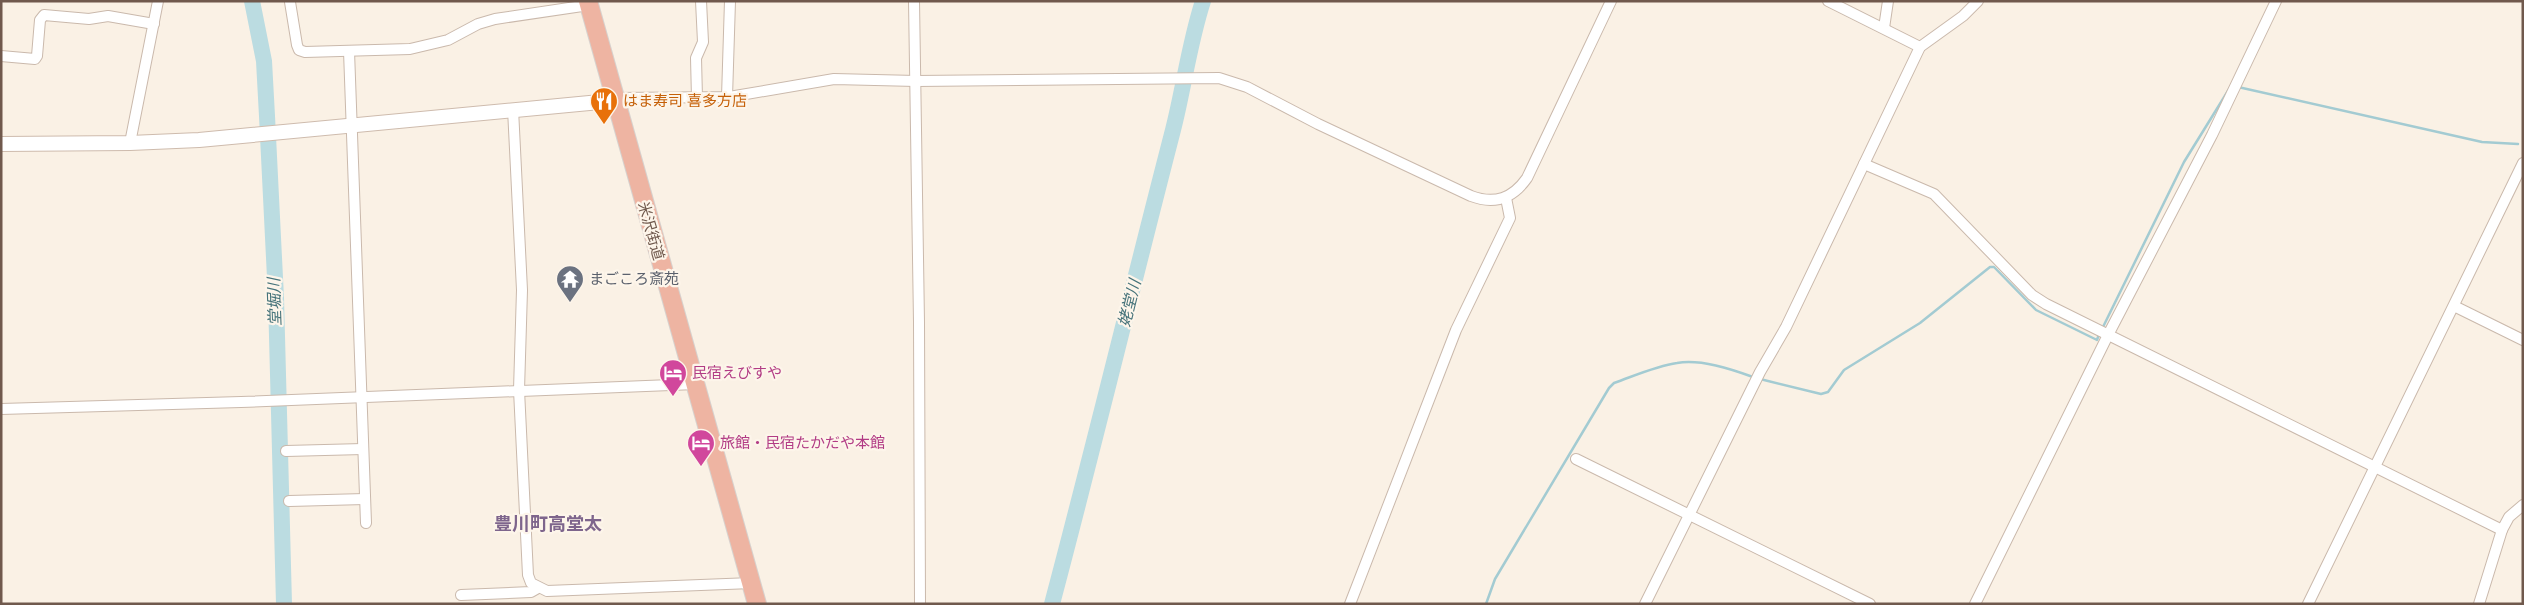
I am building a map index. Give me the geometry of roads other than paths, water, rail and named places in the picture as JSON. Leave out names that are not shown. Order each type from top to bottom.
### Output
[{"type":"highway","name":"米沢街道","points":[[588,3],[757,604]]},
{"type":"street","points":[[130,143],[158,1]]},
{"type":"street","points":[[697,98],[696,58],[702,42],[702,1]]},
{"type":"street","points":[[727,97],[730,1]]},
{"type":"street","points":[[914,1],[920,604]]},
{"type":"street","points":[[1,144],[130,143],[265,135],[513,109],[600,102],[614,98],[727,97],[834,79],[916,81],[1206,78],[1234,81],[1471,196],[1495,201],[1506,198],[1521,187],[1527,178],[1611,1]]},
{"type":"street","points":[[1828,1],[1920,47]]},
{"type":"street","points":[[1884,28],[1888,1]]},
{"type":"street","points":[[1645,604],[1760,372],[1786,327],[1920,47],[1963,16],[1978,1]]},
{"type":"street","points":[[1974,604],[2108,334],[2212,135],[2276,1]]},
{"type":"street","points":[[290,2],[299,50],[305,52],[410,49],[448,40],[478,24],[495,19],[588,3]]},
{"type":"street","points":[[1,56],[35,59],[37,56],[40,20],[44,15],[89,19],[108,16],[154,24]]},
{"type":"street","points":[[349,52],[366,523]]},
{"type":"street","points":[[513,109],[522,290],[519,390],[528,575],[534,590],[532,604]]},
{"type":"street","points":[[2308,604],[2523,163]]},
{"type":"street","points":[[1864,164],[1934,194],[2032,295],[2502,530]]},
{"type":"street","points":[[1350,604],[1456,330],[1510,218],[1506,198]]},
{"type":"street","points":[[2454,306],[2523,340]]},
{"type":"street","points":[[1,409],[696,384]]},
{"type":"street","points":[[286,451],[363,449]]},
{"type":"street","points":[[1576,458],[1689,516],[1870,604]]},
{"type":"street","points":[[290,502],[365,499]]},
{"type":"street","points":[[2479,604],[2502,530],[2509,518],[2523,505]]},
{"type":"street","points":[[461,595],[534,590],[752,584]]},
{"type":"waterway","name":"堂堀川","points":[[252,1],[264,61],[267,116],[276,298],[284,604]]},
{"type":"waterway","name":"姥堂川","points":[[1052,604],[1173,130],[1194,33],[1203,1]]},
{"type":"waterway","points":[[2102,329],[2184,162],[2231,86]]},
{"type":"waterway","points":[[2238,87],[2482,142],[2518,144]]},
{"type":"waterway","points":[[1760,379],[1821,394],[1828,392],[1844,370],[1920,323],[1990,267],[1994,267],[2036,310],[2097,340],[2098,337]]},
{"type":"waterway","points":[[1486,604],[1495,579],[1609,388],[1614,383],[1661,366],[1686,362],[1716,366],[1753,377]]},
{"type":"place","name":"はま寿司 喜多方店","points":[[604,125]]},
{"type":"place","name":"まごころ斎苑","points":[[570,303]]},
{"type":"place","name":"民宿えびすや","points":[[673,397]]},
{"type":"place","name":"旅館・民宿たかだや本館","points":[[701,467]]},
{"type":"district","name":"豊川町高堂太","points":[[548,524]]}]
